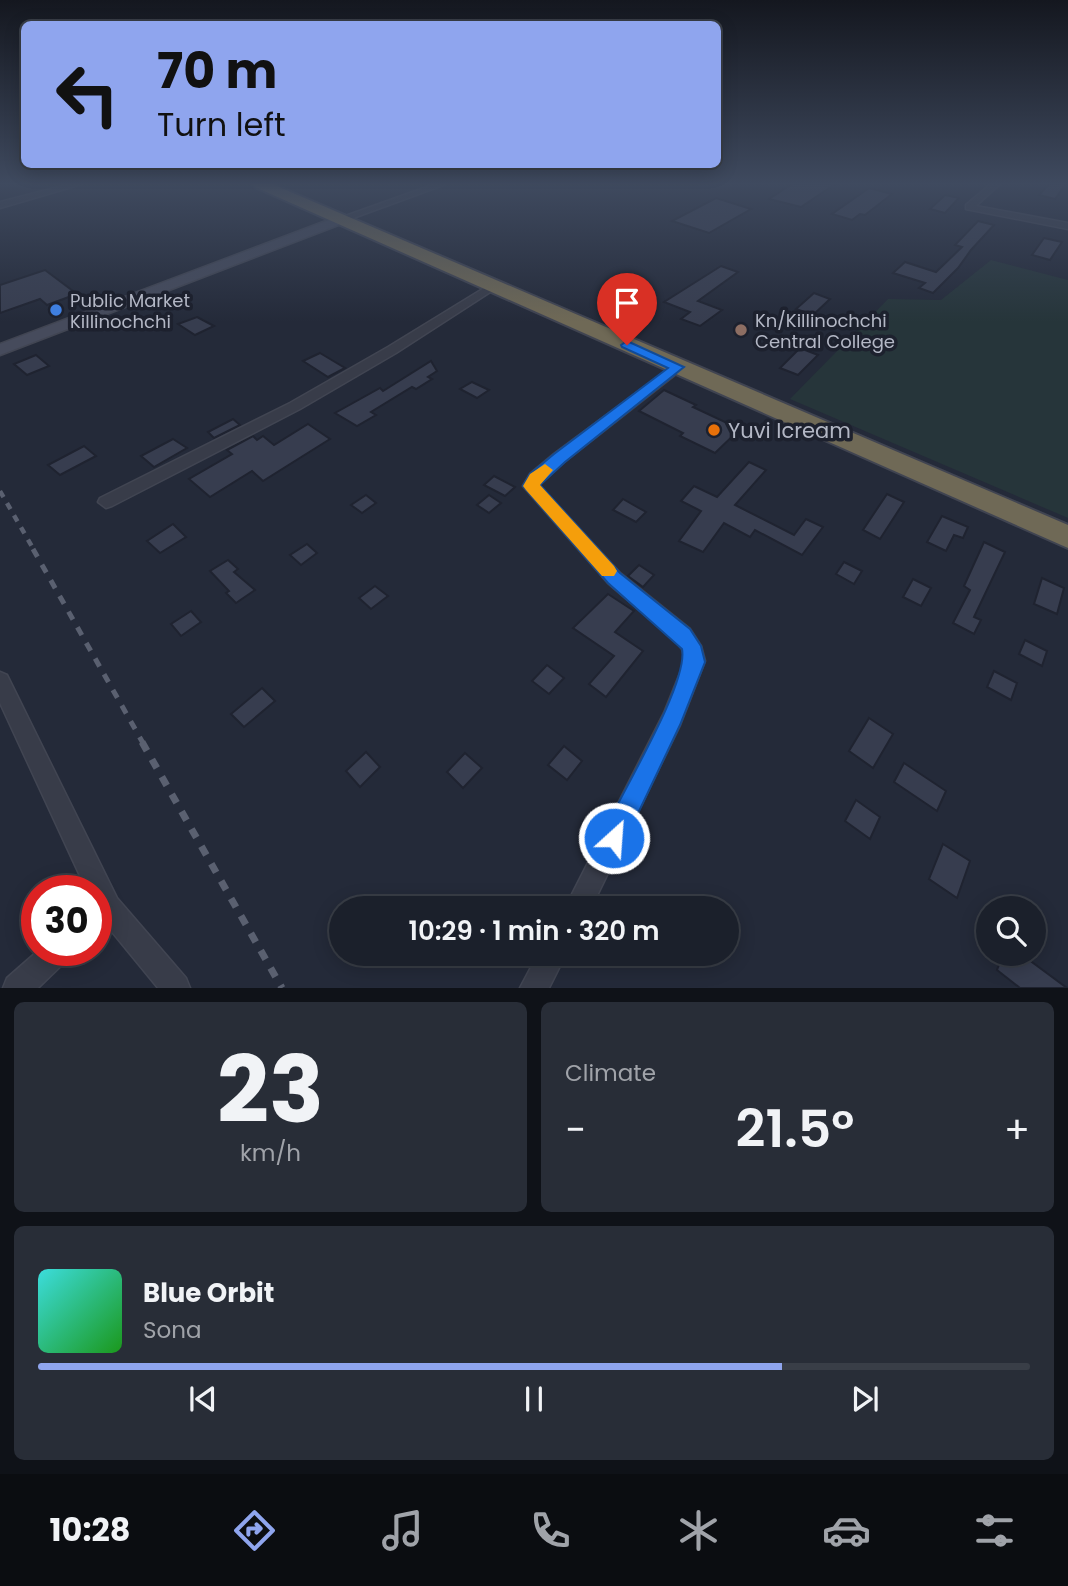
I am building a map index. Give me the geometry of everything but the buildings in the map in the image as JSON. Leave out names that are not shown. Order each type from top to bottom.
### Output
[{"type":"highway","points":[[368,230],[1068,537]]},
{"type":"street","points":[[0,350],[313,230]]},
{"type":"street","points":[[106,502],[295,406],[392,350],[494,285]]},
{"type":"street","points":[[584,896],[673,718],[695,662],[691,646],[683,635],[614,578],[531,486],[535,478],[559,458],[677,367]]},
{"type":"street","points":[[0,681],[86,875]]},
{"type":"street","points":[[112,922],[176,988]]},
{"type":"street","points":[[17,988],[41,966]]},
{"type":"street","points":[[534,988],[546,966]]},
{"type":"shaded area","points":[[991,260],[1068,280],[1068,518],[790,399],[888,299],[941,300]]},
{"type":"railway","points":[[0,491],[34,550]]},
{"type":"railway","points":[[33,549],[143,743]]},
{"type":"railway","points":[[142,742],[282,988]]},
{"type":"slow traffic","points":[[545,470],[535,478],[531,486],[608,571]]},
{"type":"place","name":"Public Market Killinochchi","points":[[56,310]]},
{"type":"place","name":"Kn/Killinochchi Central College","points":[[741,330]]},
{"type":"place","name":"Yuvi Icream","points":[[714,430]]},
{"type":"route","points":[[614,838],[673,718],[695,662],[691,646],[683,635],[614,578],[531,486],[535,478],[559,458],[677,367],[627,345]]}]
